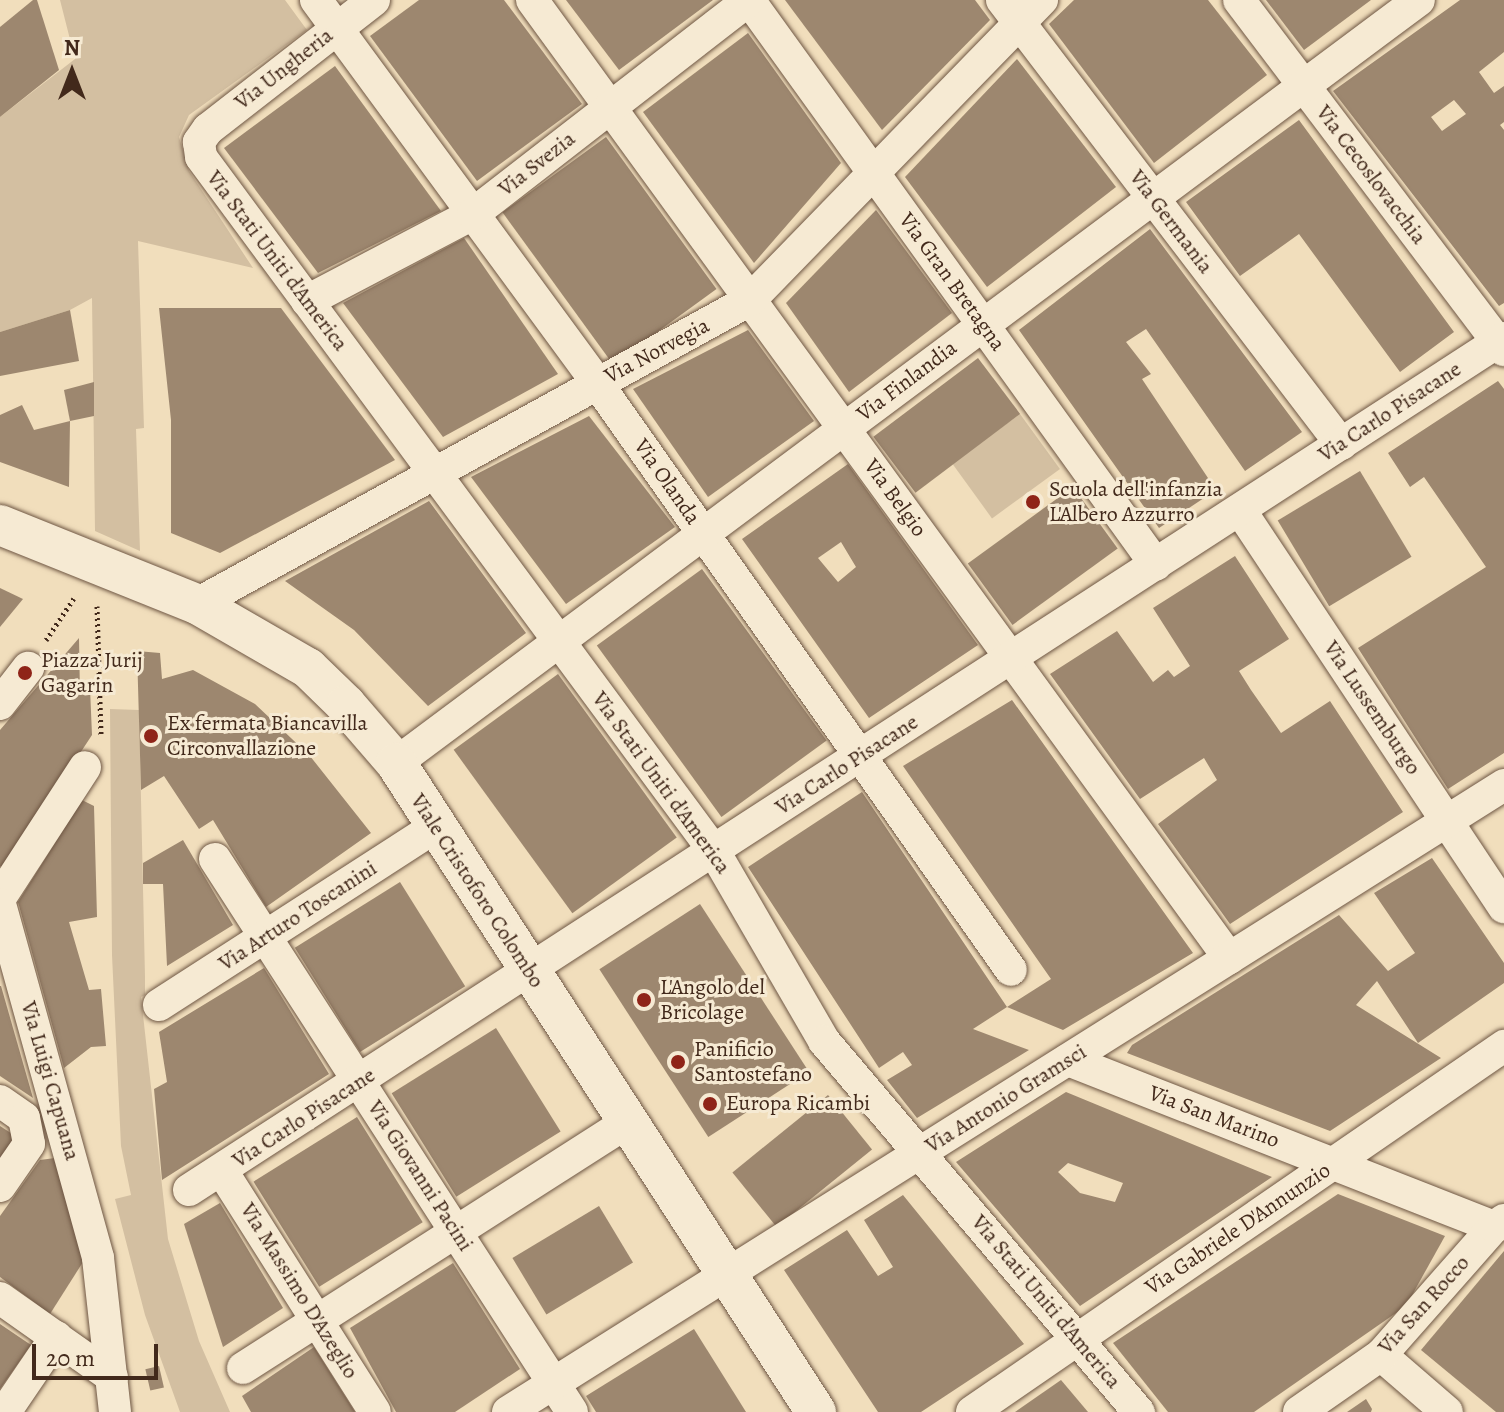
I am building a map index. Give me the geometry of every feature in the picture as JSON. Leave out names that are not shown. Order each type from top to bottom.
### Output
[{"type":"street","name":"Via Olanda","points":[[316,0],[597,383],[1011,970]]},
{"type":"street","name":"Via Ungheria","points":[[199,142],[208,129],[374,0]]},
{"type":"street","name":"Via Belgio","points":[[532,0],[1229,958]]},
{"type":"street","name":"Via Svezia","points":[[307,301],[473,214],[749,0]]},
{"type":"street","name":"Via Gran Bretagna","points":[[749,0],[1156,565]]},
{"type":"street","name":"Via Norvegia","points":[[197,604],[750,300],[874,173],[1011,12],[1042,0]]},
{"type":"street","name":"Via Cecoslovacchia","points":[[1239,0],[1502,343]]},
{"type":"street","name":"Via Finlandia","points":[[396,763],[1419,0]]},
{"type":"street","name":"Via Germania","points":[[1011,12],[1341,444]]},
{"type":"street","name":"Via Stati Uniti d'America","points":[[199,142],[201,157],[714,851],[824,1041],[1139,1412]]},
{"type":"street","name":"Via Carlo Pisacane","points":[[189,1190],[1341,444],[1502,343]]},
{"type":"street","name":"Via Lussemburgo","points":[[1240,510],[1504,907]]},
{"type":"street","name":"Viale Cristoforo Colombo","points":[[0,525],[197,604],[308,668],[396,763],[816,1412]]},
{"type":"street","points":[[0,704],[14,673]]},
{"type":"street","points":[[0,901],[93,756]]},
{"type":"street","name":"Via Antonio Gramsci","points":[[508,1412],[1504,785]]},
{"type":"street","name":"Via Arturo Toscanini","points":[[159,1005],[435,827]]},
{"type":"street","name":"Via Giovanni Pacini","points":[[215,859],[572,1412]]},
{"type":"street","name":"Via Luigi Capuana","points":[[0,901],[98,1258],[115,1412]]},
{"type":"street","name":"Via Gabriele D'Annunzio","points":[[972,1412],[1504,1046]]},
{"type":"street","name":"Via San Marino","points":[[1068,1060],[1333,1164],[1499,1223]]},
{"type":"street","points":[[0,1101],[24,1118],[29,1144],[0,1186]]},
{"type":"street","points":[[243,1368],[627,1122]]},
{"type":"street","name":"Via Massimo D'Azeglio","points":[[222,1171],[375,1412]]},
{"type":"street","name":"Via San Rocco","points":[[1299,1412],[1381,1355],[1499,1223]]},
{"type":"street","points":[[0,1298],[112,1377]]},
{"type":"street","points":[[5,1412],[56,1337]]},
{"type":"street","points":[[1381,1355],[1447,1412]]},
{"type":"path","points":[[14,673],[96,564]]},
{"type":"path","points":[[93,756],[96,564]]},
{"type":"shaded area","points":[[60,0],[285,0],[307,30],[189,115],[179,137],[189,171],[253,268],[138,241],[144,428],[136,429],[140,551],[95,531],[92,298],[70,310],[0,332],[0,117],[75,59]]},
{"type":"shaded area","points":[[1020,414],[1060,469],[992,518],[952,463]]},
{"type":"shaded area","points":[[110,709],[139,710],[145,977],[145,995],[141,997],[168,1239],[199,1341],[230,1412],[180,1412],[145,1315],[115,1199],[131,1195],[121,1146],[112,955]]},
{"type":"building","points":[[37,0],[59,70],[0,117],[0,27]]},
{"type":"building","points":[[419,0],[504,0],[582,104],[477,181],[370,36]]},
{"type":"building","points":[[566,0],[713,0],[619,70]]},
{"type":"building","points":[[785,0],[975,0],[990,20],[882,130]]},
{"type":"building","points":[[1074,0],[1208,0],[1267,75],[1154,163],[1049,24]]},
{"type":"building","points":[[1266,0],[1371,0],[1304,50]]},
{"type":"building","points":[[1460,0],[1504,0],[1504,52],[1479,72],[1494,93],[1504,86],[1504,122],[1500,125],[1504,130],[1504,303],[1499,306],[1333,91]],"holes":[[[1454,100],[1466,114],[1442,131],[1431,117]]]},
{"type":"building","points":[[748,33],[841,163],[754,263],[643,112]]},
{"type":"building","points":[[1017,59],[1116,187],[987,287],[905,177]]},
{"type":"building","points":[[335,66],[441,211],[318,273],[224,148]]},
{"type":"building","points":[[1299,120],[1454,332],[1400,372],[1299,234],[1240,276],[1186,202]]},
{"type":"building","points":[[606,137],[717,289],[613,364],[502,212]]},
{"type":"building","points":[[876,210],[952,313],[849,392],[786,303]]},
{"type":"building","points":[[1150,229],[1302,432],[1245,471],[1146,329],[1126,342],[1151,374],[1142,379],[1216,490],[1159,528],[1019,330]]},
{"type":"building","points":[[464,238],[558,374],[443,437],[343,303]]},
{"type":"building","points":[[159,308],[281,308],[395,460],[220,553],[171,533],[171,420]]},
{"type":"building","points":[[70,310],[79,361],[0,376],[0,332]]},
{"type":"building","points":[[748,330],[814,421],[708,497],[633,389]]},
{"type":"building","points":[[978,358],[1020,414],[916,493],[873,437]]},
{"type":"building","points":[[1498,381],[1504,389],[1504,753],[1448,789],[1358,648],[1486,567],[1424,477],[1410,487],[1388,453]]},
{"type":"building","points":[[94,382],[94,416],[70,421],[64,390]]},
{"type":"building","points":[[22,405],[34,430],[70,421],[69,487],[0,462],[0,415]]},
{"type":"building","points":[[589,416],[675,527],[566,604],[471,477]]},
{"type":"building","points":[[848,464],[978,645],[869,718],[742,539]],"holes":[[[841,542],[856,567],[838,582],[818,558]]]},
{"type":"building","points":[[1360,471],[1412,557],[1329,606],[1278,520]]},
{"type":"building","points":[[1073,487],[1118,548],[1012,625],[968,563]]},
{"type":"building","points":[[429,501],[526,633],[428,706],[354,630],[285,581]]},
{"type":"building","points":[[1235,556],[1289,639],[1239,671],[1251,690],[1281,733],[1330,701],[1403,812],[1230,924],[1158,824],[1217,780],[1204,758],[1140,799],[1050,674],[1117,631],[1153,682],[1168,670],[1174,677],[1190,666],[1153,608]]},
{"type":"building","points":[[702,569],[827,741],[721,817],[597,645]]},
{"type":"building","points":[[0,588],[23,599],[0,627]]},
{"type":"building","points":[[79,638],[80,695],[90,688],[92,735],[4,869],[0,866],[0,730]]},
{"type":"building","points":[[137,651],[160,653],[162,679],[193,670],[255,704],[310,756],[371,833],[266,907],[213,820],[199,829],[164,776],[141,790]]},
{"type":"building","points":[[558,674],[677,837],[572,913],[454,750]]},
{"type":"building","points":[[1012,700],[1193,953],[1063,1030],[1007,1007],[1051,979],[903,766]]},
{"type":"building","points":[[862,792],[1007,1007],[973,1029],[1029,1050],[917,1118],[887,1080],[912,1065],[903,1052],[879,1068],[748,867]]},
{"type":"building","points":[[82,800],[94,806],[97,917],[69,922],[89,990],[101,989],[106,1046],[91,1047],[64,1068],[18,902]]},
{"type":"building","points":[[183,840],[233,925],[167,966],[163,884],[143,884],[143,863]]},
{"type":"building","points":[[1432,858],[1504,963],[1504,983],[1418,1043],[1377,981],[1356,1005],[1441,1058],[1330,1131],[1127,1053],[1132,1045],[1339,915],[1388,971],[1415,953],[1374,893]]},
{"type":"building","points":[[400,882],[465,986],[360,1052],[295,948]]},
{"type":"building","points":[[700,904],[809,1072],[708,1137],[599,969]]},
{"type":"building","points":[[264,968],[329,1074],[162,1180],[154,1089],[167,1082],[159,1032]]},
{"type":"building","points":[[1,986],[33,1098],[0,1076]]},
{"type":"building","points":[[496,1028],[561,1131],[456,1197],[392,1093]]},
{"type":"building","points":[[1066,1092],[1272,1177],[1080,1306],[956,1162]],"holes":[[[1068,1163],[1123,1183],[1115,1202],[1080,1193],[1058,1172]]]},
{"type":"building","points":[[828,1095],[872,1149],[776,1227],[732,1172]]},
{"type":"building","points":[[357,1117],[423,1222],[319,1287],[254,1182]]},
{"type":"building","points":[[0,1126],[17,1137],[0,1162]]},
{"type":"building","points":[[55,1158],[83,1262],[50,1314],[0,1277],[0,1216],[40,1160]]},
{"type":"building","points":[[1338,1194],[1445,1236],[1406,1306],[1254,1412],[1168,1412],[1113,1343]]},
{"type":"building","points":[[903,1195],[1024,1344],[921,1412],[878,1412],[784,1270],[847,1230],[878,1276],[893,1267],[864,1220]]},
{"type":"building","points":[[220,1203],[283,1308],[223,1347],[184,1224]]},
{"type":"building","points":[[599,1206],[633,1263],[546,1315],[512,1258]]},
{"type":"building","points":[[1504,1251],[1504,1412],[1496,1412],[1421,1350]]},
{"type":"building","points":[[453,1263],[520,1369],[455,1412],[396,1412],[350,1328]]},
{"type":"building","points":[[0,1324],[31,1345],[0,1389]]},
{"type":"building","points":[[694,1329],[746,1412],[596,1412],[586,1396]]},
{"type":"building","points":[[314,1347],[355,1412],[251,1412],[242,1396]]},
{"type":"building","points":[[159,1366],[164,1387],[150,1391],[145,1369]]},
{"type":"building","points":[[1061,1380],[1088,1412],[1015,1412]]},
{"type":"building","points":[[1366,1399],[1371,1412],[1347,1412]]},
{"type":"place","name":"Scuola dell'infanzia L'Albero Azzurro","points":[[1033,502]]},
{"type":"place","name":"Piazza Jurij Gagarin","points":[[25,673]]},
{"type":"place","name":"Ex fermata Biancavilla Circonvallazione","points":[[151,736]]},
{"type":"place","name":"L'Angolo del Bricolage","points":[[644,1000]]},
{"type":"place","name":"Panificio Santostefano","points":[[678,1062]]},
{"type":"place","name":"Europa Ricambi","points":[[710,1104]]}]
